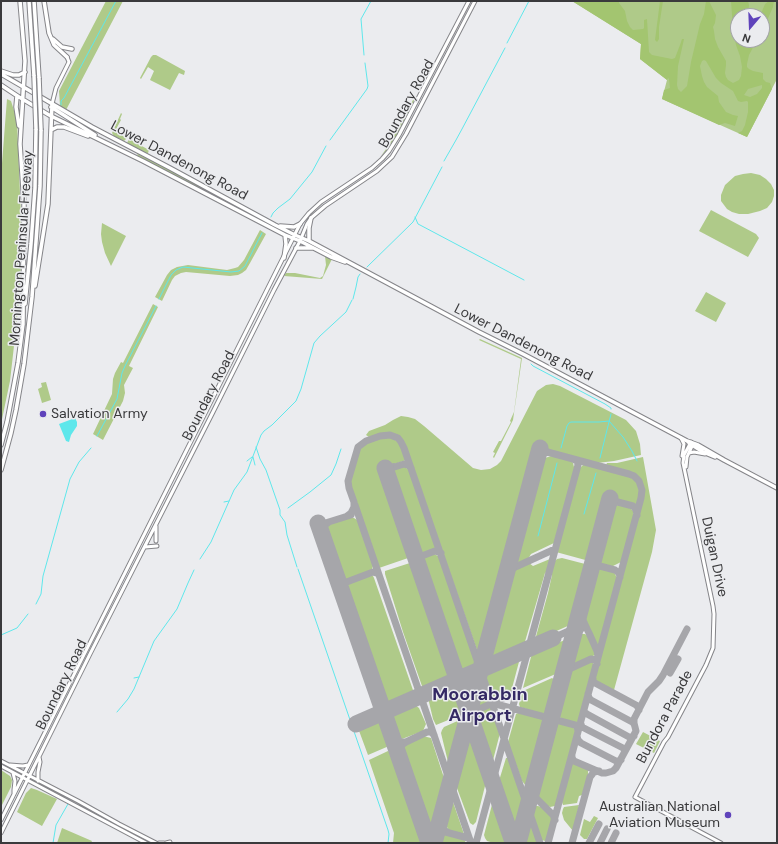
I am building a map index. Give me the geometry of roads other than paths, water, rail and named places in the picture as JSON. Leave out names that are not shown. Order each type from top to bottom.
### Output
[{"type":"highway","points":[[20,1],[25,53],[20,139]]},
{"type":"highway","name":"Mornington Peninsula Freeway","points":[[1,445],[14,385],[23,325],[31,244],[36,105],[29,1]]},
{"type":"highway","name":"Mornington Peninsula Freeway","points":[[1,470],[16,410],[24,364],[32,297],[40,186],[41,130],[34,1]]},
{"type":"highway","points":[[44,1],[49,35],[54,44],[67,57]]},
{"type":"highway","points":[[49,35],[61,46],[72,49]]},
{"type":"highway","points":[[1,72],[18,75],[25,72]]},
{"type":"highway","points":[[1,72],[48,101],[49,104],[104,141]]},
{"type":"highway","name":"Lower Dandenong Road","points":[[1,85],[51,116],[104,141],[285,235],[309,240],[478,332],[523,354],[681,438],[707,454],[724,460]]},
{"type":"highway","points":[[17,96],[16,108],[19,121],[24,204],[23,325]]},
{"type":"highway","points":[[30,311],[48,204],[52,106]]},
{"type":"highway","name":"Lower Dandenong Road","points":[[52,106],[164,164],[294,237]]},
{"type":"highway","points":[[51,130],[56,127],[64,127],[97,138]]},
{"type":"highway","points":[[309,240],[311,218]]},
{"type":"highway","points":[[275,225],[294,227],[300,224]]},
{"type":"highway","points":[[284,258],[286,244],[285,235]]},
{"type":"highway","name":"Lower Dandenong Road","points":[[301,239],[331,257],[350,263]]},
{"type":"highway","points":[[296,248],[314,248]]},
{"type":"highway","name":"Lower Dandenong Road","points":[[690,443],[777,488]]},
{"type":"main road","name":"Boundary Road","points":[[1,820],[300,224],[321,202],[372,168],[389,151],[399,135],[468,1]]},
{"type":"main road","name":"Boundary Road","points":[[1,833],[301,239],[307,224],[311,218],[328,204],[377,171],[392,157],[406,134],[475,1]]},
{"type":"main road","points":[[52,106],[57,85],[69,62],[67,57]]},
{"type":"main road","name":"Duigan Drive","points":[[681,438],[684,444],[682,456],[683,463],[713,606],[714,646]]},
{"type":"main road","points":[[683,463],[684,454],[690,443]]},
{"type":"main road","name":"Duigan Drive","points":[[686,473],[686,460],[690,443]]},
{"type":"main road","points":[[688,454],[692,452],[707,454]]},
{"type":"main road","points":[[156,526],[156,541]]},
{"type":"main road","points":[[145,546],[158,546]]},
{"type":"main road","name":"Bundora Parade","points":[[714,646],[712,653],[690,696],[635,797],[722,843]]},
{"type":"main road","points":[[46,730],[51,726],[55,726]]},
{"type":"main road","points":[[38,781],[40,762],[39,757]]},
{"type":"main road","points":[[1,761],[9,765],[28,765]]},
{"type":"main road","points":[[9,765],[14,772],[14,794]]},
{"type":"main road","points":[[1,766],[146,843]]},
{"type":"main road","points":[[14,772],[29,776],[156,843]]},
{"type":"main road","points":[[159,843],[170,842]]},
{"type":"water","points":[[75,418],[77,426],[71,435],[69,442],[66,441],[59,424]]},
{"type":"waterway","points":[[61,105],[61,101],[116,1]]},
{"type":"waterway","points":[[364,55],[361,19],[371,1]]},
{"type":"waterway","points":[[507,43],[529,1]]},
{"type":"waterway","points":[[444,161],[505,48]]},
{"type":"waterway","points":[[330,140],[367,89],[368,86],[365,63]]},
{"type":"waterway","points":[[271,217],[278,208],[290,199],[312,172],[326,146]]},
{"type":"waterway","points":[[367,267],[413,222],[442,167]]},
{"type":"waterway","points":[[415,217],[418,224],[524,280]]},
{"type":"waterway","points":[[159,299],[171,275],[176,270],[183,267],[231,272],[239,271],[245,266],[262,233]]},
{"type":"waterway","points":[[353,299],[360,274]]},
{"type":"waterway","points":[[200,559],[211,542],[234,490],[247,472],[261,435],[296,401],[301,389],[314,343],[346,312],[352,300]]},
{"type":"waterway","points":[[97,436],[117,399],[122,373],[125,366],[156,306]]},
{"type":"waterway","points":[[531,364],[605,404],[611,409]]},
{"type":"waterway","points":[[600,458],[611,414]]},
{"type":"waterway","points":[[561,448],[569,423],[609,421],[623,437],[637,461]]},
{"type":"waterway","points":[[256,447],[266,470],[280,510],[280,515],[285,522],[287,535],[297,567]]},
{"type":"waterway","points":[[36,604],[41,594],[43,576],[70,479],[79,462],[91,448]]},
{"type":"waterway","points":[[288,508],[331,475],[341,449]]},
{"type":"waterway","points":[[247,461],[252,457]]},
{"type":"waterway","points":[[253,457],[255,465]]},
{"type":"waterway","points":[[538,536],[557,463]]},
{"type":"waterway","points":[[584,514],[596,473]]},
{"type":"waterway","points":[[224,502],[229,501]]},
{"type":"waterway","points":[[298,569],[388,830],[388,843]]},
{"type":"waterway","points":[[117,712],[134,689],[154,641],[177,609],[194,570]]},
{"type":"waterway","points":[[1,635],[17,628],[28,614]]},
{"type":"waterway","points":[[134,678],[139,677]]},
{"type":"waterway","points":[[53,843],[56,825],[68,804]]},
{"type":"place","name":"Salvation Army","points":[[43,414]]},
{"type":"place","name":"Australian National Aviation Museum","points":[[728,815]]},
{"type":"district","name":"Moorabbin Airport","points":[[480,705]]}]
